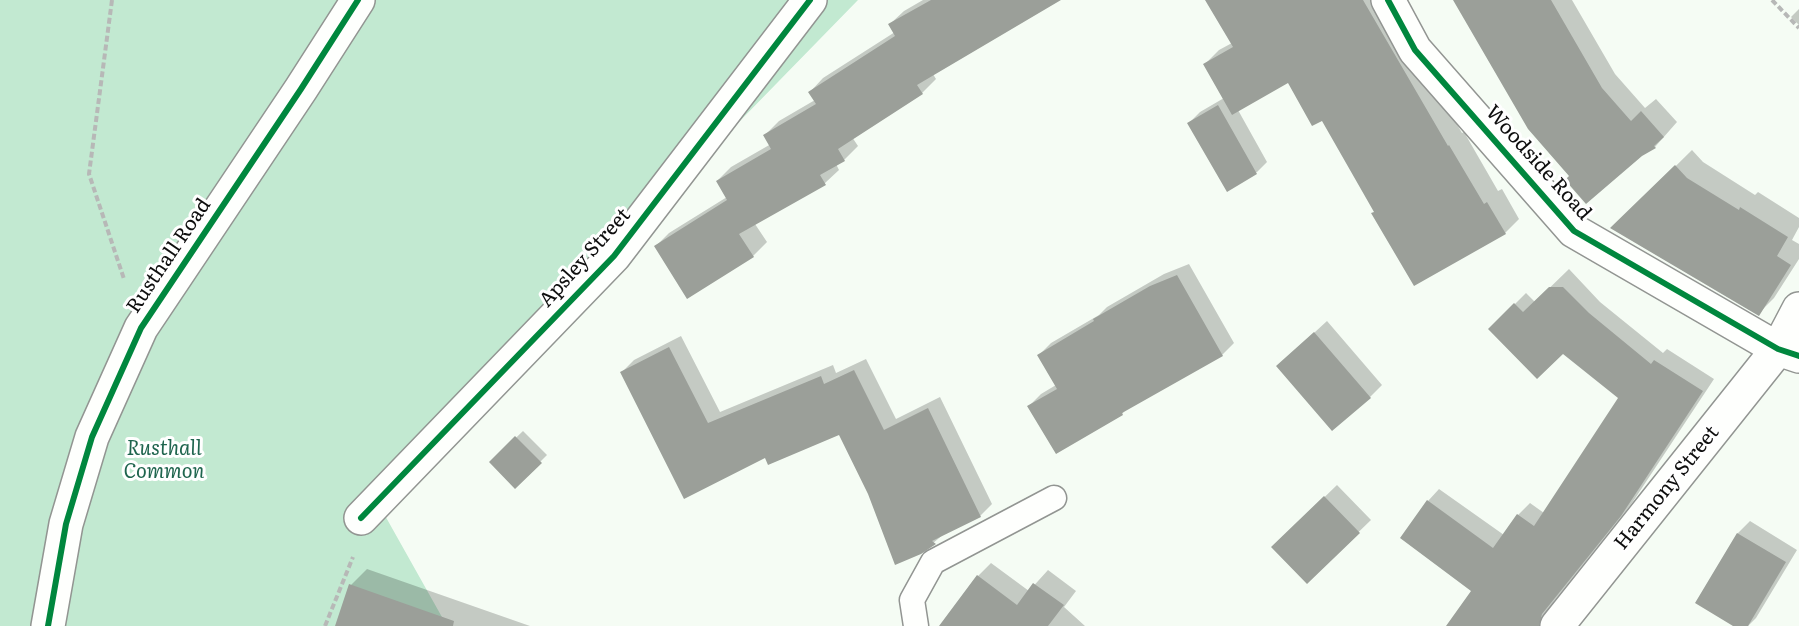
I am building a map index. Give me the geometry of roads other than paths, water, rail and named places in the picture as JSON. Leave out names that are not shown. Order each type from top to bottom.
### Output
[{"type":"street","name":"Rusthall Road","points":[[48,626],[66,524],[92,437],[141,328],[358,0]]},
{"type":"street","name":"Apsley Street","points":[[361,518],[614,256],[810,0]]},
{"type":"street","name":"Woodside Road","points":[[1388,0],[1414,50],[1574,231],[1789,352]]},
{"type":"street","name":"Harmony Street","points":[[1557,626],[1746,389],[1789,352],[1799,309]]},
{"type":"lane","points":[[916,626],[912,600],[933,562],[1054,498]]},
{"type":"park label","name":"Rusthall Common","points":[[164,460]]}]
